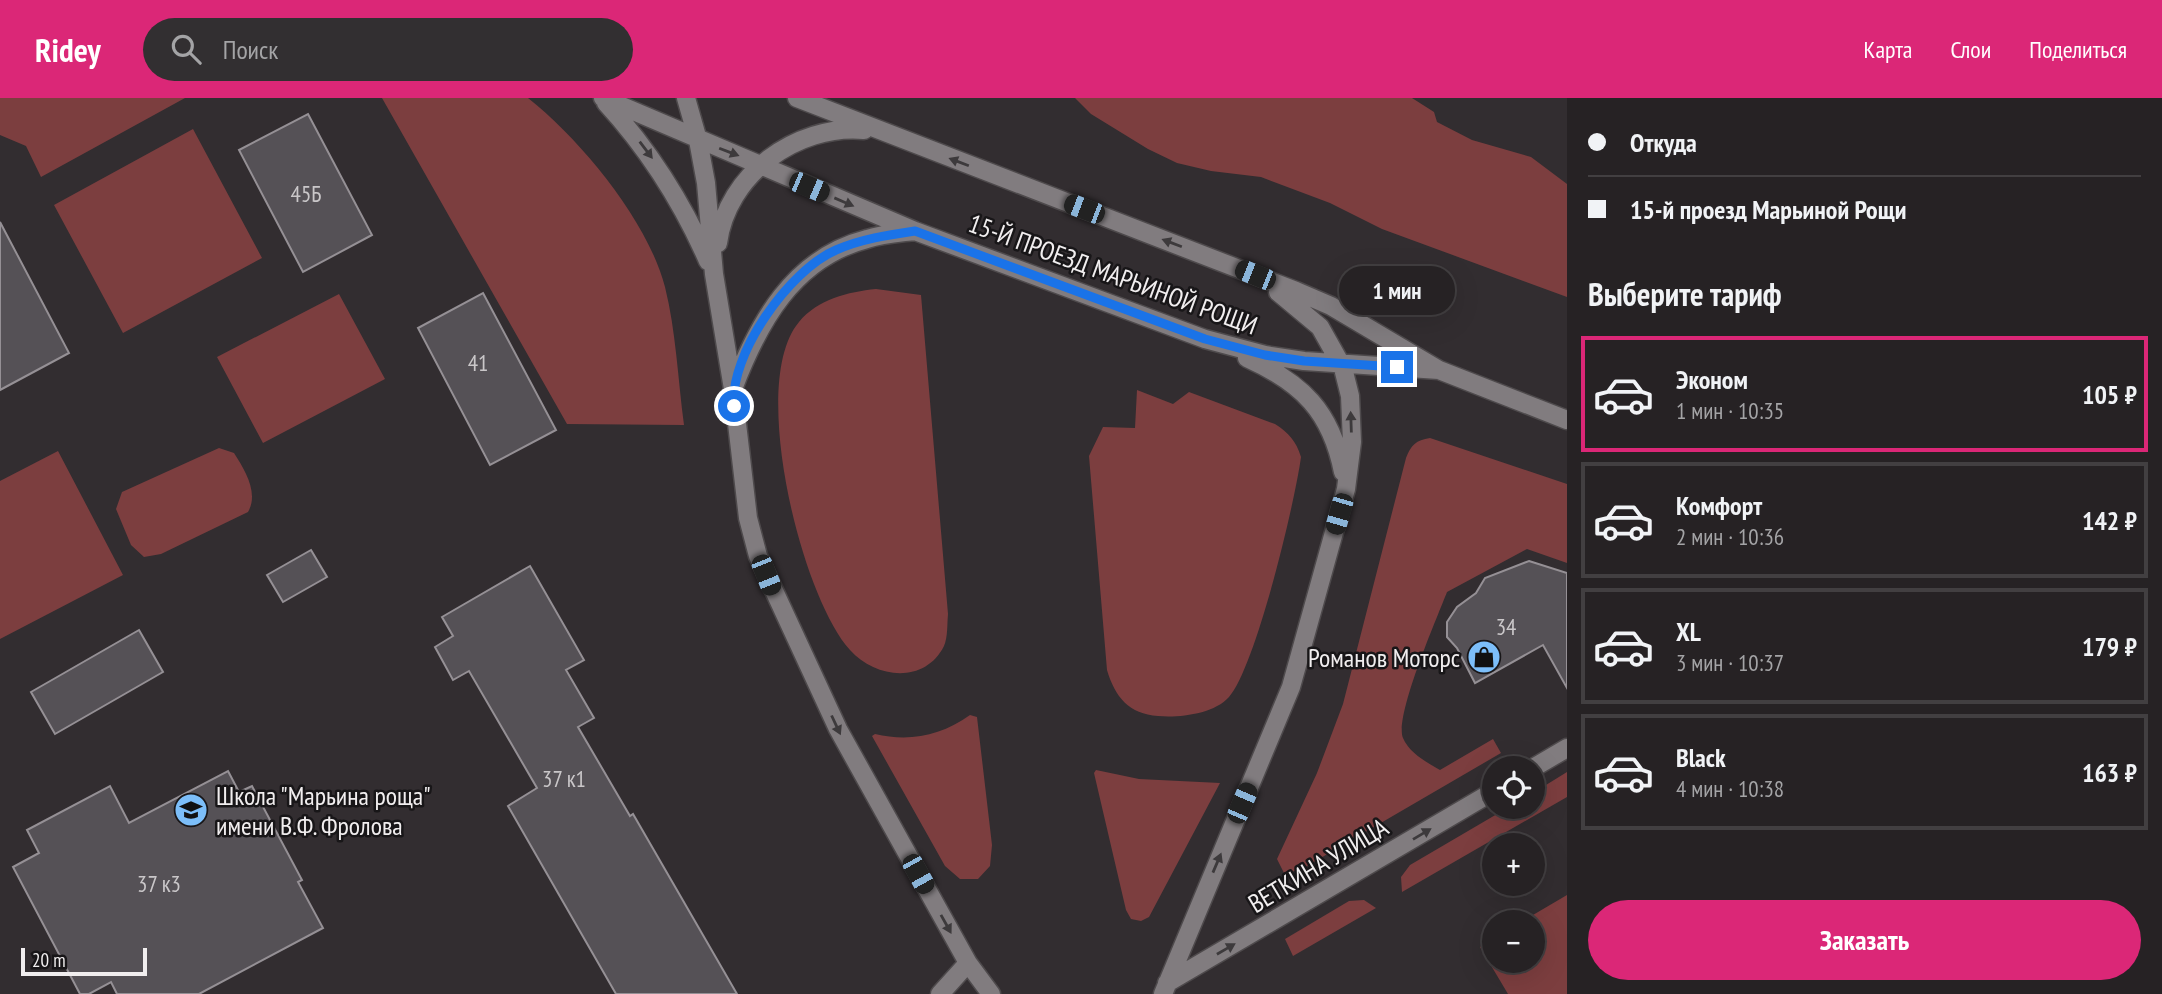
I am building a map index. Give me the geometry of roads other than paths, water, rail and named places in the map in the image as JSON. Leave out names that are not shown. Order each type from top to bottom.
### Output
[{"type":"main road","name":"15-Й ПРОЕЗД МАРЬИНОЙ РОЩИ","points":[[602,98],[915,231],[1205,339],[1265,355],[1341,364],[1439,370]]},
{"type":"main road","points":[[602,98],[631,130],[670,185],[714,274]]},
{"type":"main road","points":[[686,98],[706,183],[714,274],[733,388],[748,518],[758,556],[844,740],[968,963],[991,994]]},
{"type":"main road","name":"15-Й ПРОЕЗД МАРЬИНОЙ РОЩИ","points":[[797,98],[875,131],[1331,306],[1439,370]]},
{"type":"main road","points":[[714,274],[720,226],[738,189],[759,164],[788,146],[817,135],[848,128],[875,131]]},
{"type":"main road","points":[[733,388],[751,343],[776,301],[804,271],[833,251],[867,239],[915,231]]},
{"type":"main road","points":[[1165,988],[1286,700],[1346,489],[1352,442],[1350,396],[1341,364],[1320,327],[1290,299],[1235,267]]},
{"type":"main road","points":[[1205,339],[1292,381],[1313,402],[1337,443],[1346,489]]},
{"type":"main road","points":[[1439,370],[1567,420]]},
{"type":"main road","points":[[1545,761],[1567,748]]},
{"type":"main road","name":"ВЕТКИНА УЛИЦА","points":[[1165,988],[1482,798]]},
{"type":"main road","points":[[940,994],[968,963]]},
{"type":"place","name":"Романов Моторс","points":[[1484,657]]},
{"type":"place","name":"Школа \"Марьина роща\" имени В.Ф. Фролова","points":[[191,810]]}]
